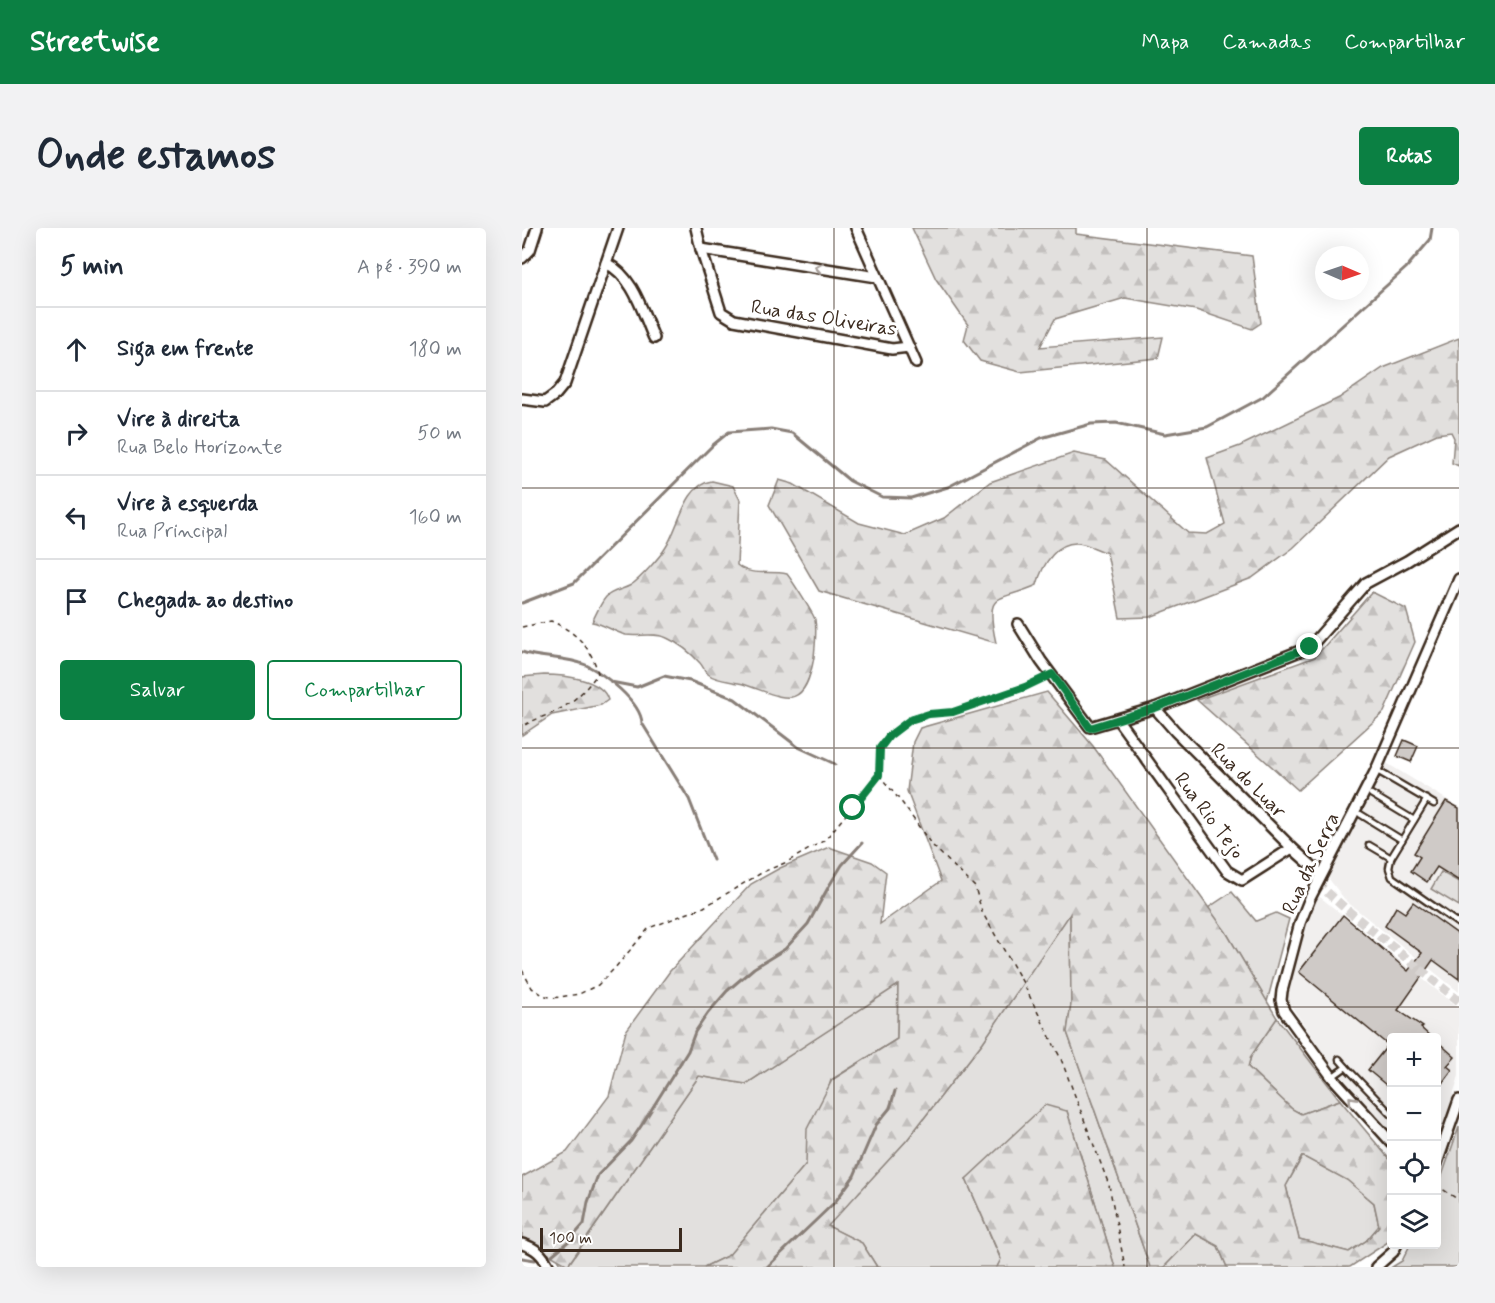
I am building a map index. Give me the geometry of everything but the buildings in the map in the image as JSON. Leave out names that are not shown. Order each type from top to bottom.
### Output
[{"type":"street","points":[[522,258],[530,250],[537,228]]},
{"type":"street","points":[[522,399],[545,402],[565,383],[618,228]]},
{"type":"street","points":[[696,228],[700,249],[877,277]]},
{"type":"street","points":[[856,228],[916,363]]},
{"type":"street","name":"Rua das Oliveiras","points":[[700,249],[721,312],[734,320],[892,349],[909,347]]},
{"type":"street","points":[[606,263],[617,269],[627,279],[654,338]]},
{"type":"street","points":[[1018,624],[1041,661],[1090,728],[1155,708],[1310,647],[1366,584],[1459,528]]},
{"type":"street","name":"Rua da Serra","points":[[1390,1141],[1332,1077],[1284,1011],[1281,1000],[1285,976],[1300,923],[1319,878],[1376,770],[1459,579]]},
{"type":"street","name":"Rua do Luar","points":[[1155,708],[1319,878]]},
{"type":"street","name":"Rua Rio Tejo","points":[[1118,720],[1227,871],[1242,880],[1292,848]]},
{"type":"street","points":[[1441,1154],[1459,1100]]},
{"type":"street","points":[[522,1244],[536,1249],[549,1267]]},
{"type":"street","points":[[1376,1267],[1395,1249]]},
{"type":"lane","points":[[1376,770],[1434,804]]},
{"type":"lane","points":[[1371,794],[1414,820]]},
{"type":"lane","points":[[1427,799],[1391,858],[1389,868],[1392,877],[1459,924]]},
{"type":"lane","points":[[1360,814],[1402,840]]},
{"type":"lane","points":[[1369,846],[1391,858]]},
{"type":"lane","points":[[1339,1059],[1387,1110]]},
{"type":"lane","points":[[1332,1077],[1346,1067]]},
{"type":"path","points":[[522,627],[551,621],[560,625],[584,643],[593,657],[598,673],[591,684],[569,704],[530,721],[522,727]]},
{"type":"path","points":[[522,970],[532,988],[553,998],[579,994],[598,985],[649,928],[704,907],[763,872],[787,862],[825,840],[879,775],[880,748],[889,736],[910,720],[929,714],[953,712],[1025,687],[1052,674]]},
{"type":"path","points":[[879,775],[931,844],[975,887],[982,912],[1023,982],[1061,1059],[1109,1185],[1125,1267]]},
{"type":"path","points":[[1441,1188],[1459,1200]]},
{"type":"shaded area","points":[[1383,761],[1459,807],[1459,992],[1346,901],[1329,879],[1328,873]]},
{"type":"shaded area","points":[[1320,897],[1459,1008],[1459,1076],[1441,1132],[1441,1033],[1387,1033],[1387,1127],[1331,1064],[1289,1003],[1288,997],[1305,925],[1315,899]]},
{"type":"green space","points":[[912,228],[1076,228],[1076,234],[1252,256],[1261,323],[1252,329],[1196,310],[1125,298],[1055,319],[1040,347],[1163,337],[1158,358],[1020,372],[980,361],[964,340],[968,325],[936,279]]},
{"type":"green space","points":[[1459,338],[1459,466],[1452,463],[1454,438],[1451,432],[1437,434],[1389,456],[1293,548],[1252,578],[1150,617],[1120,618],[1107,553],[1074,543],[1066,545],[1052,555],[1037,585],[997,600],[992,614],[996,643],[819,591],[769,505],[779,480],[793,484],[859,523],[905,535],[944,518],[990,482],[1074,453],[1106,460],[1188,533],[1207,534],[1225,524],[1207,458],[1240,446],[1339,398],[1383,368]]},
{"type":"green space","points":[[712,481],[733,486],[740,500],[737,565],[748,571],[787,574],[814,617],[816,629],[814,657],[805,687],[798,694],[781,697],[743,684],[715,678],[707,673],[689,652],[667,638],[657,635],[626,635],[592,622],[606,597],[631,585],[655,562],[671,539],[689,498],[703,484]]},
{"type":"green space","points":[[1372,592],[1406,609],[1415,642],[1384,712],[1298,790],[1197,700],[1315,657]]},
{"type":"green space","points":[[544,675],[571,677],[590,682],[604,693],[608,700],[601,705],[552,715],[522,735],[522,677]]},
{"type":"green space","points":[[1047,692],[1093,746],[1226,932],[1277,1018],[1251,1056],[1248,1067],[1292,1109],[1301,1114],[1340,1100],[1387,1156],[1387,1243],[1350,1267],[1227,1267],[1218,1246],[1196,1234],[1164,1267],[1150,1267],[1067,1032],[1071,1004],[1070,914],[983,1042],[907,1140],[828,1226],[862,1243],[877,1267],[704,1267],[729,1255],[806,1164],[807,1129],[832,1080],[897,1039],[898,985],[746,1084],[699,1076],[568,1265],[522,1239],[522,1177],[567,1152],[609,1096],[626,1031],[670,971],[751,884],[780,868],[829,847],[872,862],[886,872],[880,924],[941,881],[907,791],[913,742],[920,728]],"holes":[[[1302,1156],[1347,1180],[1374,1203],[1379,1226],[1366,1241],[1349,1252],[1299,1239],[1286,1186]]]},
{"type":"green space","points":[[1441,872],[1459,882],[1459,906],[1431,889]]},
{"type":"green space","points":[[1232,892],[1256,921],[1276,913],[1289,919],[1267,1002],[1226,932],[1208,908]]},
{"type":"green space","points":[[1070,913],[1071,1004],[1067,1032],[1150,1267],[1115,1267],[1067,1111],[966,1179],[1001,1260],[997,1267],[877,1267],[862,1243],[827,1226],[907,1140],[983,1042]]},
{"type":"green space","points":[[898,984],[897,1039],[831,1080],[806,1164],[729,1255],[704,1267],[562,1267],[558,1259],[569,1264],[699,1076],[746,1084]]},
{"type":"green space","points":[[1277,1018],[1340,1100],[1301,1114],[1292,1109],[1248,1067],[1251,1056]]},
{"type":"green space","points":[[1045,1105],[1067,1111],[1115,1267],[997,1267],[1001,1259],[966,1179]]},
{"type":"green space","points":[[1459,1127],[1459,1267],[1392,1267],[1402,1261],[1408,1249],[1441,1249],[1441,1179]]},
{"type":"green space","points":[[1303,1156],[1347,1180],[1374,1203],[1379,1226],[1366,1241],[1349,1252],[1299,1239],[1286,1186]]},
{"type":"green space","points":[[1196,1234],[1218,1246],[1227,1267],[1164,1267]]},
{"type":"waterway","points":[[522,603],[574,583],[713,445],[729,432],[771,429],[792,433],[850,481],[882,497],[911,498],[948,487],[1041,438],[1091,424],[1116,423],[1165,434],[1207,427],[1263,397],[1406,268],[1430,240],[1432,228]]},
{"type":"waterway","points":[[522,652],[586,665],[602,675],[629,698],[689,799],[713,860]]},
{"type":"waterway","points":[[611,682],[637,687],[664,676],[690,681],[735,699],[798,747],[835,764]]},
{"type":"waterway","points":[[552,1255],[584,1224],[588,1202],[598,1175],[631,1141],[688,1051],[695,1032],[708,1013],[727,991],[754,968],[785,949],[808,924],[842,865],[862,843]]},
{"type":"waterway","points":[[767,1267],[835,1202],[854,1176],[876,1125],[890,1108],[895,1091]]},
{"type":"waterway","points":[[522,1258],[535,1260]]},
{"type":"tunnel","points":[[1317,883],[1459,1001]]},
{"type":"route","points":[[853,808],[879,775],[880,748],[889,736],[910,720],[929,714],[953,712],[1025,687],[1052,674],[1090,728],[1155,708],[1310,647]]}]
